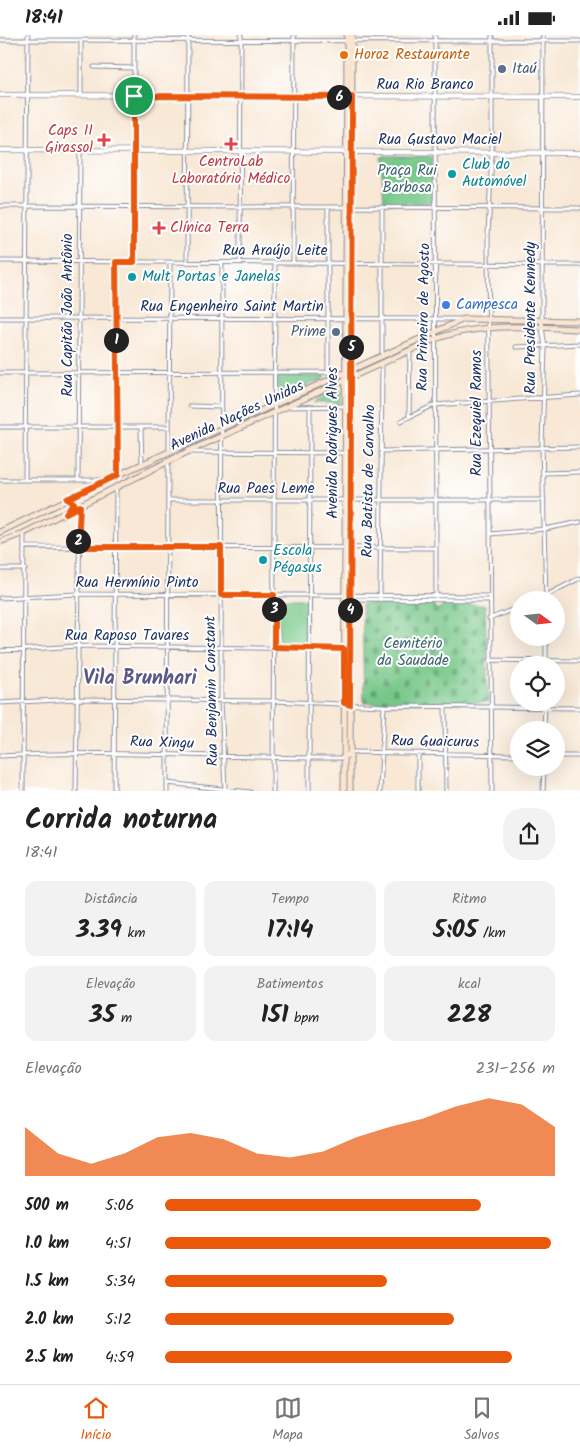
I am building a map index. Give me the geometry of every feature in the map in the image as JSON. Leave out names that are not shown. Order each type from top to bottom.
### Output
[{"type":"main road","name":"Avenida Rodrigues Alves","points":[[344,791],[347,704],[348,379],[352,369],[349,319],[350,38]]},
{"type":"main road","name":"Avenida Rodrigues Alves","points":[[348,379],[345,373],[349,319]]},
{"type":"main road","name":"Avenida Nações Unidas","points":[[0,541],[24,533],[116,489],[168,461],[348,379],[382,359],[464,319],[580,321]]},
{"type":"main road","name":"Avenida Nações Unidas","points":[[0,532],[118,475],[352,369],[410,350],[435,339],[464,329],[488,326],[580,329]]},
{"type":"main road","name":"Avenida Rodrigues Alves","points":[[347,501],[345,453],[348,406]]},
{"type":"main road","points":[[87,490],[86,499],[91,501]]},
{"type":"main road","points":[[66,513],[74,503],[67,499]]},
{"type":"main road","points":[[0,547],[14,537]]},
{"type":"main road","name":"Avenida Rodrigues Alves","points":[[348,597],[344,649],[350,752],[350,791]]},
{"type":"street","points":[[25,480],[28,35]]},
{"type":"street","points":[[187,262],[188,35]]},
{"type":"street","points":[[240,262],[241,35]]},
{"type":"street","name":"Rua Primeiro de Agosto","points":[[435,35],[435,597]]},
{"type":"street","name":"Rua Ezequiel Ramos","points":[[492,35],[492,153],[488,209],[488,326],[491,402],[488,449],[489,619],[493,707],[492,791]]},
{"type":"street","name":"Rua Presidente Kennedy","points":[[543,35],[542,327],[545,347],[542,446],[546,591]]},
{"type":"street","points":[[0,40],[28,40],[54,37],[80,40],[134,37],[241,40],[294,37],[493,42],[580,41]]},
{"type":"street","points":[[134,37],[134,262]]},
{"type":"street","points":[[293,262],[294,37]]},
{"type":"street","points":[[80,40],[81,95]]},
{"type":"street","points":[[94,67],[134,68]]},
{"type":"street","name":"Rua Rio Branco","points":[[0,95],[580,97]]},
{"type":"street","name":"Rua Gustavo Maciel","points":[[0,150],[580,153]]},
{"type":"street","name":"Rua Capitão João Antônio","points":[[78,479],[80,151]]},
{"type":"street","points":[[0,206],[580,208]]},
{"type":"street","points":[[328,207],[328,372],[334,378]]},
{"type":"street","name":"Rua Batista de Carvalho","points":[[380,600],[382,207]]},
{"type":"street","name":"Rua Araújo Leite","points":[[0,261],[580,265]]},
{"type":"street","points":[[116,262],[116,427],[118,475]]},
{"type":"street","points":[[169,452],[170,262]]},
{"type":"street","name":"Rua Benjamin Constant","points":[[222,262],[221,701],[225,789]]},
{"type":"street","points":[[273,791],[275,263]]},
{"type":"street","name":"Rua Engenheiro Saint Martin","points":[[0,318],[464,319]]},
{"type":"street","points":[[516,347],[580,344]]},
{"type":"street","points":[[409,417],[410,350]]},
{"type":"street","points":[[0,373],[168,374],[328,372]]},
{"type":"street","points":[[401,421],[434,405],[580,395]]},
{"type":"street","points":[[190,406],[221,407]]},
{"type":"street","points":[[309,791],[310,406]]},
{"type":"street","points":[[286,407],[348,406]]},
{"type":"street","points":[[0,427],[168,427]]},
{"type":"street","points":[[142,428],[142,465]]},
{"type":"street","points":[[380,451],[542,446],[580,447]]},
{"type":"street","points":[[187,452],[345,453]]},
{"type":"street","points":[[167,791],[168,461]]},
{"type":"street","points":[[544,473],[580,472]]},
{"type":"street","points":[[0,479],[108,480]]},
{"type":"street","points":[[114,791],[116,489]]},
{"type":"street","name":"Rua Paes Leme","points":[[168,500],[544,499]]},
{"type":"street","points":[[76,791],[80,506]]},
{"type":"street","points":[[490,535],[545,529],[580,522]]},
{"type":"street","points":[[23,791],[26,547],[24,533]]},
{"type":"street","points":[[26,547],[434,547]]},
{"type":"street","points":[[0,569],[25,569]]},
{"type":"street","points":[[558,591],[580,578]]},
{"type":"street","name":"Rua Hermínio Pinto","points":[[0,598],[78,594],[309,594]]},
{"type":"street","points":[[309,594],[380,600],[435,597]]},
{"type":"street","points":[[348,597],[379,595],[489,598]]},
{"type":"street","points":[[489,619],[510,611]]},
{"type":"street","name":"Rua Raposo Tavares","points":[[0,651],[77,647],[344,649]]},
{"type":"street","points":[[490,660],[510,661]]},
{"type":"street","points":[[565,662],[580,661]]},
{"type":"street","points":[[0,703],[77,699],[115,701],[309,701],[384,706],[510,707]]},
{"type":"street","points":[[380,791],[384,752],[384,706]]},
{"type":"street","points":[[445,706],[446,791]]},
{"type":"street","points":[[565,708],[580,708]]},
{"type":"street","points":[[344,758],[350,752]]},
{"type":"street","name":"Rua Guaicurus","points":[[350,752],[510,755]]},
{"type":"street","name":"Rua Xingu","points":[[0,756],[115,753],[344,758]]},
{"type":"street","points":[[418,753],[418,791]]},
{"type":"street","points":[[565,756],[580,756]]},
{"type":"street","points":[[543,791],[544,776]]},
{"type":"street","points":[[167,783],[250,791]]},
{"type":"street","points":[[186,786],[186,791]]},
{"type":"green space","name":"Praça Rui Barbosa","points":[[384,156],[430,156],[432,158],[432,203],[384,203],[381,158]]},
{"type":"green space","points":[[325,376],[326,378],[283,396],[278,394],[278,377]]},
{"type":"green space","points":[[337,388],[342,391],[341,403],[313,403]]},
{"type":"green space","points":[[278,599],[303,599],[306,601],[306,641],[304,643],[279,643]]},
{"type":"green space","name":"Cemitério da Saudade","points":[[362,604],[433,604],[436,609],[441,609],[444,604],[485,605],[488,702],[364,703]]},
{"type":"place","name":"Horoz Restaurante","points":[[344,55]]},
{"type":"place","name":"Itaú","points":[[502,69]]},
{"type":"place","name":"Caps II Girassol","points":[[104,140]]},
{"type":"place","name":"CentroLab Laboratório Médico","points":[[231,144]]},
{"type":"place","name":"Club do Automóvel","points":[[452,174]]},
{"type":"place","name":"Clínica Terra","points":[[159,228]]},
{"type":"place","name":"Mult Portas e Janelas","points":[[132,277]]},
{"type":"place","name":"Campesca","points":[[446,305]]},
{"type":"place","name":"Prime","points":[[336,332]]},
{"type":"place","name":"Escola Pégasus","points":[[263,560]]},
{"type":"district","name":"Vila Brunhari","points":[[140,679]]},
{"type":"route","points":[[134,96],[352,97],[350,705],[344,703],[344,649],[274,647],[274,595],[221,595],[221,547],[78,547],[80,506],[66,513],[74,503],[67,499],[118,475],[116,427],[116,262],[134,262],[134,96]]}]
